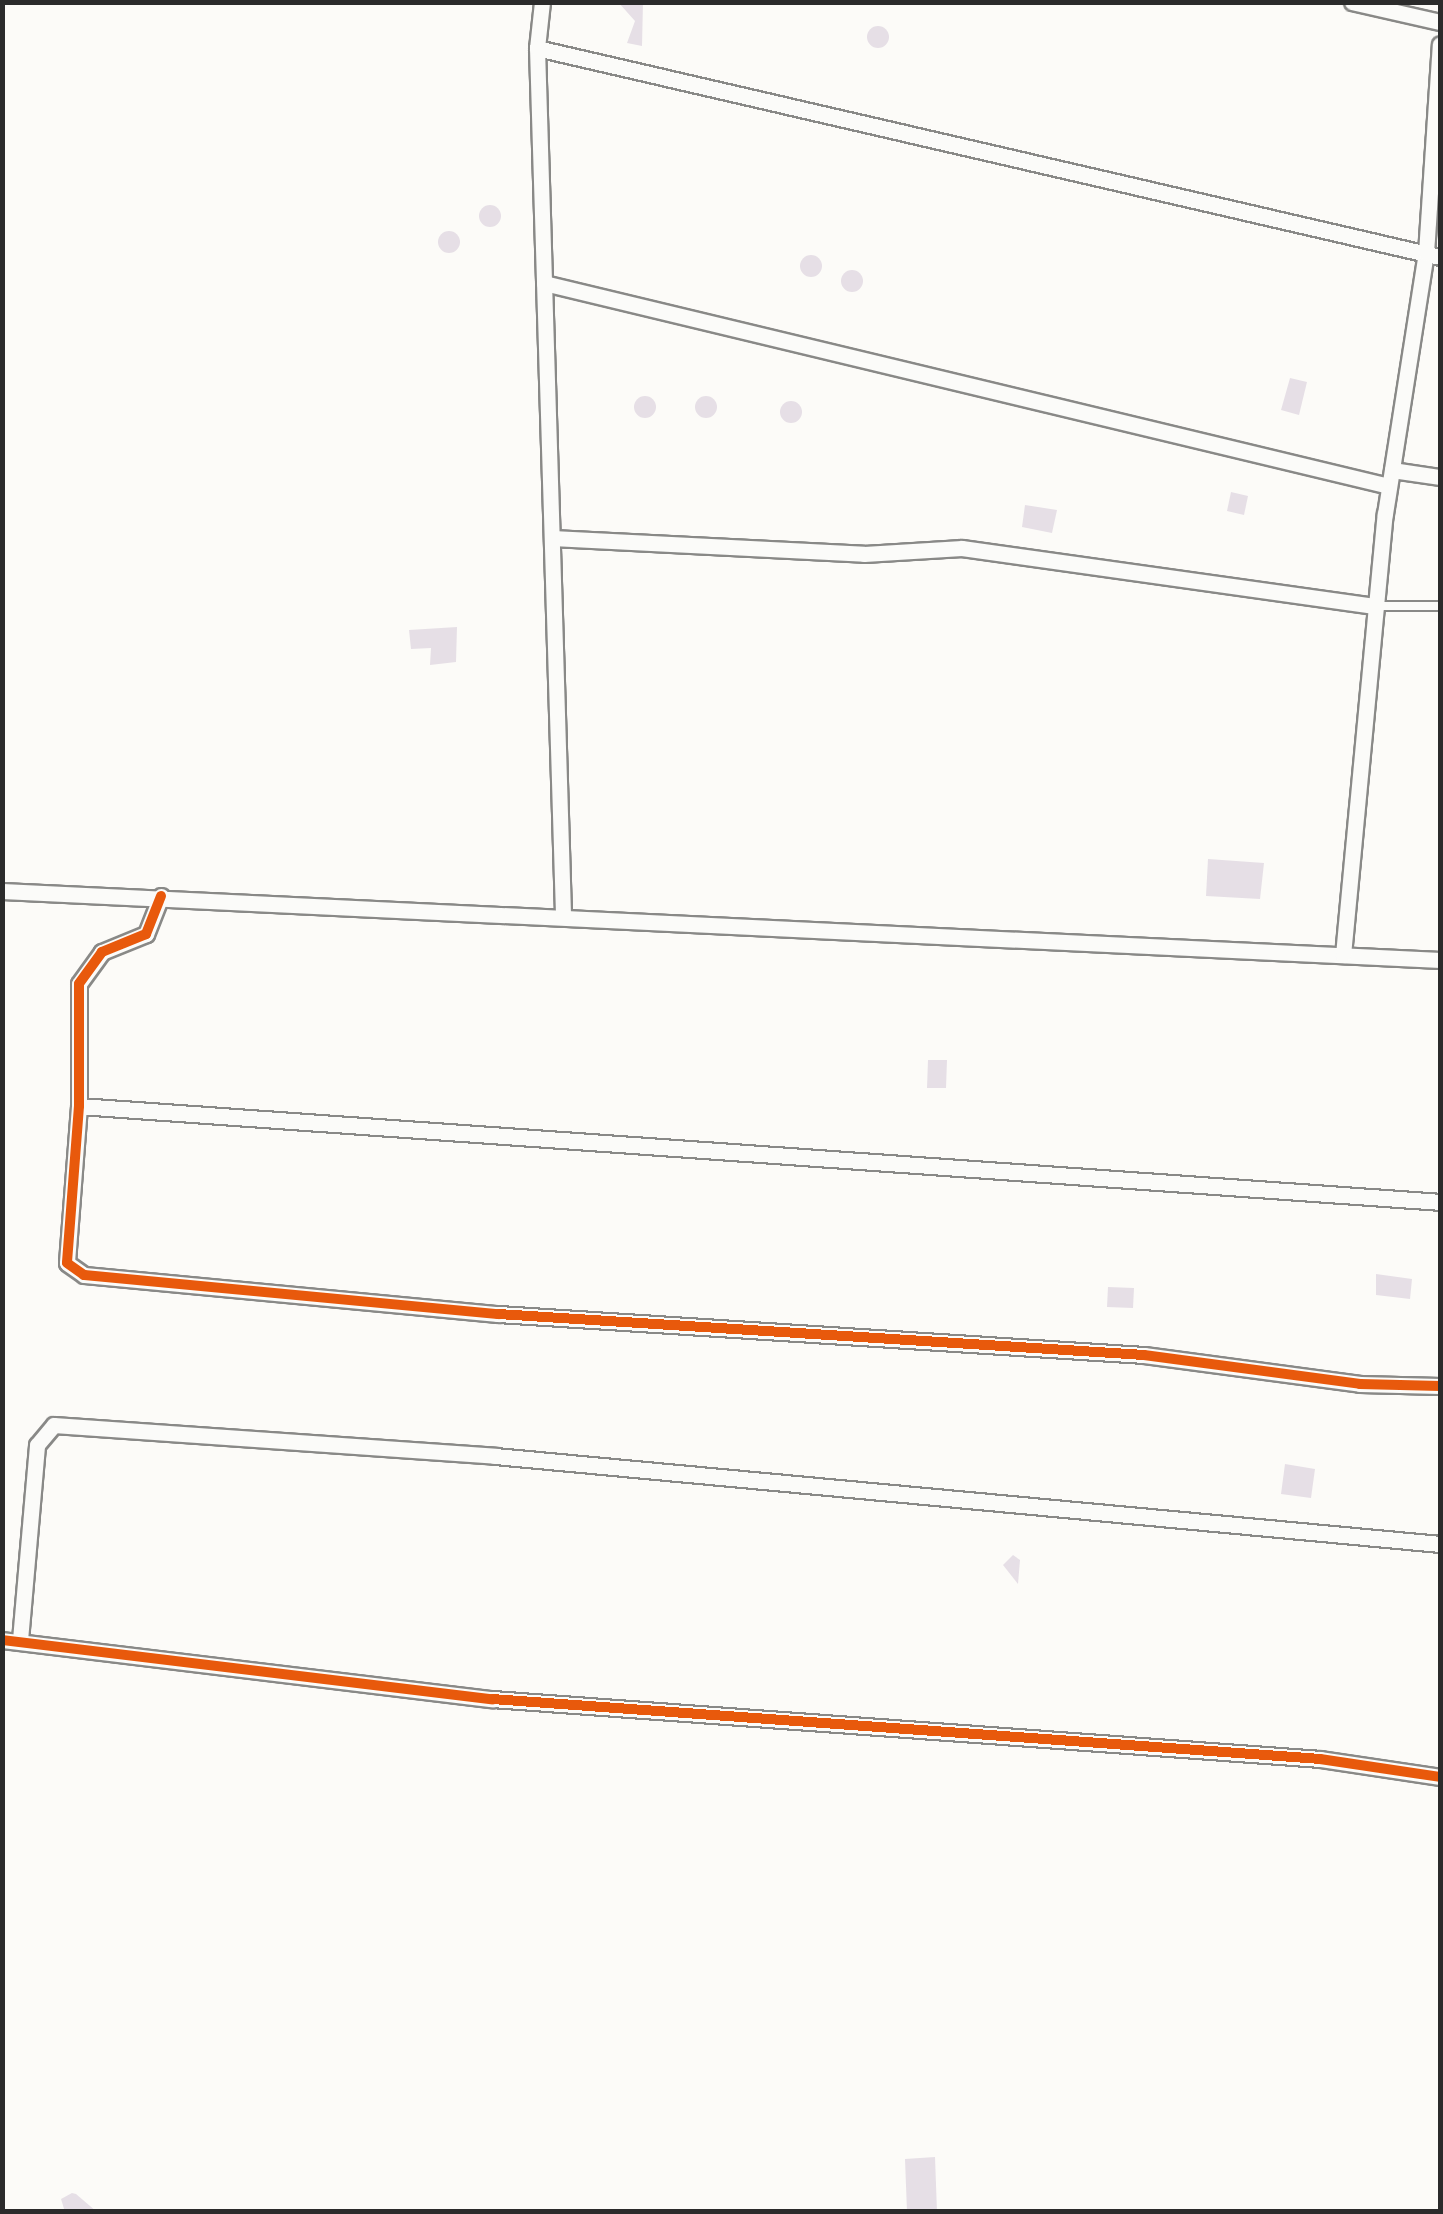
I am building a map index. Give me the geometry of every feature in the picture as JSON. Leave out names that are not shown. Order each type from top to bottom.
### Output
[{"type":"street","points":[[542,2],[536,48],[563,914]]},
{"type":"street","points":[[1352,2],[1440,22]]},
{"type":"street","points":[[1343,955],[1390,478],[1434,255],[1440,44]]},
{"type":"street","points":[[536,48],[1434,255]]},
{"type":"street","points":[[544,283],[1390,478],[1440,477]]},
{"type":"street","points":[[552,538],[864,554],[962,548],[1376,606]]},
{"type":"street","points":[[2,891],[563,914],[1440,960]]},
{"type":"street","points":[[161,896],[146,934],[102,952],[79,984],[79,1106],[67,1263],[84,1275],[498,1314],[1144,1355],[1360,1384],[1440,1386]]},
{"type":"street","points":[[79,1106],[1440,1202]]},
{"type":"street","points":[[1440,1544],[496,1456],[54,1425],[36,1445],[11,1640],[492,1700],[1320,1758],[1440,1777]]},
{"type":"lane","points":[[1376,606],[1440,606]]},
{"type":"building","points":[[618,2],[643,2],[642,46],[627,43],[635,21]]},
{"type":"building","points":[[878,26],[886,29],[886,45],[878,48],[870,45],[867,37],[870,29]]},
{"type":"building","points":[[490,205],[498,208],[498,224],[490,227],[482,224],[479,216],[482,208]]},
{"type":"building","points":[[449,231],[457,234],[457,250],[449,253],[441,250],[438,242],[441,234]]},
{"type":"building","points":[[811,255],[819,258],[819,274],[811,277],[803,274],[800,266],[803,258]]},
{"type":"building","points":[[852,270],[860,273],[860,289],[852,292],[844,289],[841,281],[844,273]]},
{"type":"building","points":[[1290,378],[1307,382],[1299,415],[1281,410]]},
{"type":"building","points":[[645,396],[653,399],[653,415],[645,418],[637,415],[634,407],[637,399]]},
{"type":"building","points":[[706,396],[714,399],[714,415],[706,418],[698,415],[695,407],[698,399]]},
{"type":"building","points":[[791,401],[799,404],[799,420],[791,423],[783,420],[780,412],[783,404]]},
{"type":"building","points":[[1231,492],[1248,496],[1244,515],[1227,511]]},
{"type":"building","points":[[1025,505],[1057,510],[1052,533],[1022,527]]},
{"type":"building","points":[[457,627],[456,662],[430,665],[431,648],[411,649],[409,630]]},
{"type":"building","points":[[1208,859],[1264,863],[1260,899],[1206,896]]},
{"type":"building","points":[[928,1060],[947,1060],[946,1088],[927,1088]]},
{"type":"building","points":[[1376,1274],[1412,1279],[1410,1299],[1376,1295]]},
{"type":"building","points":[[1108,1287],[1134,1288],[1133,1308],[1107,1307]]},
{"type":"building","points":[[1285,1464],[1315,1469],[1311,1498],[1281,1494]]},
{"type":"building","points":[[1013,1555],[1020,1560],[1018,1584],[1003,1565]]},
{"type":"building","points":[[935,2157],[937,2212],[907,2212],[905,2159]]},
{"type":"building","points":[[72,2193],[97,2212],[65,2212],[61,2199]]},
{"type":"cycle path","points":[[161,896],[146,934],[102,952],[79,984],[79,1106],[67,1263],[84,1275],[498,1314],[1144,1355],[1360,1384],[1440,1386]]},
{"type":"cycle path","points":[[2,1640],[492,1699],[1320,1759],[1440,1777]]}]
